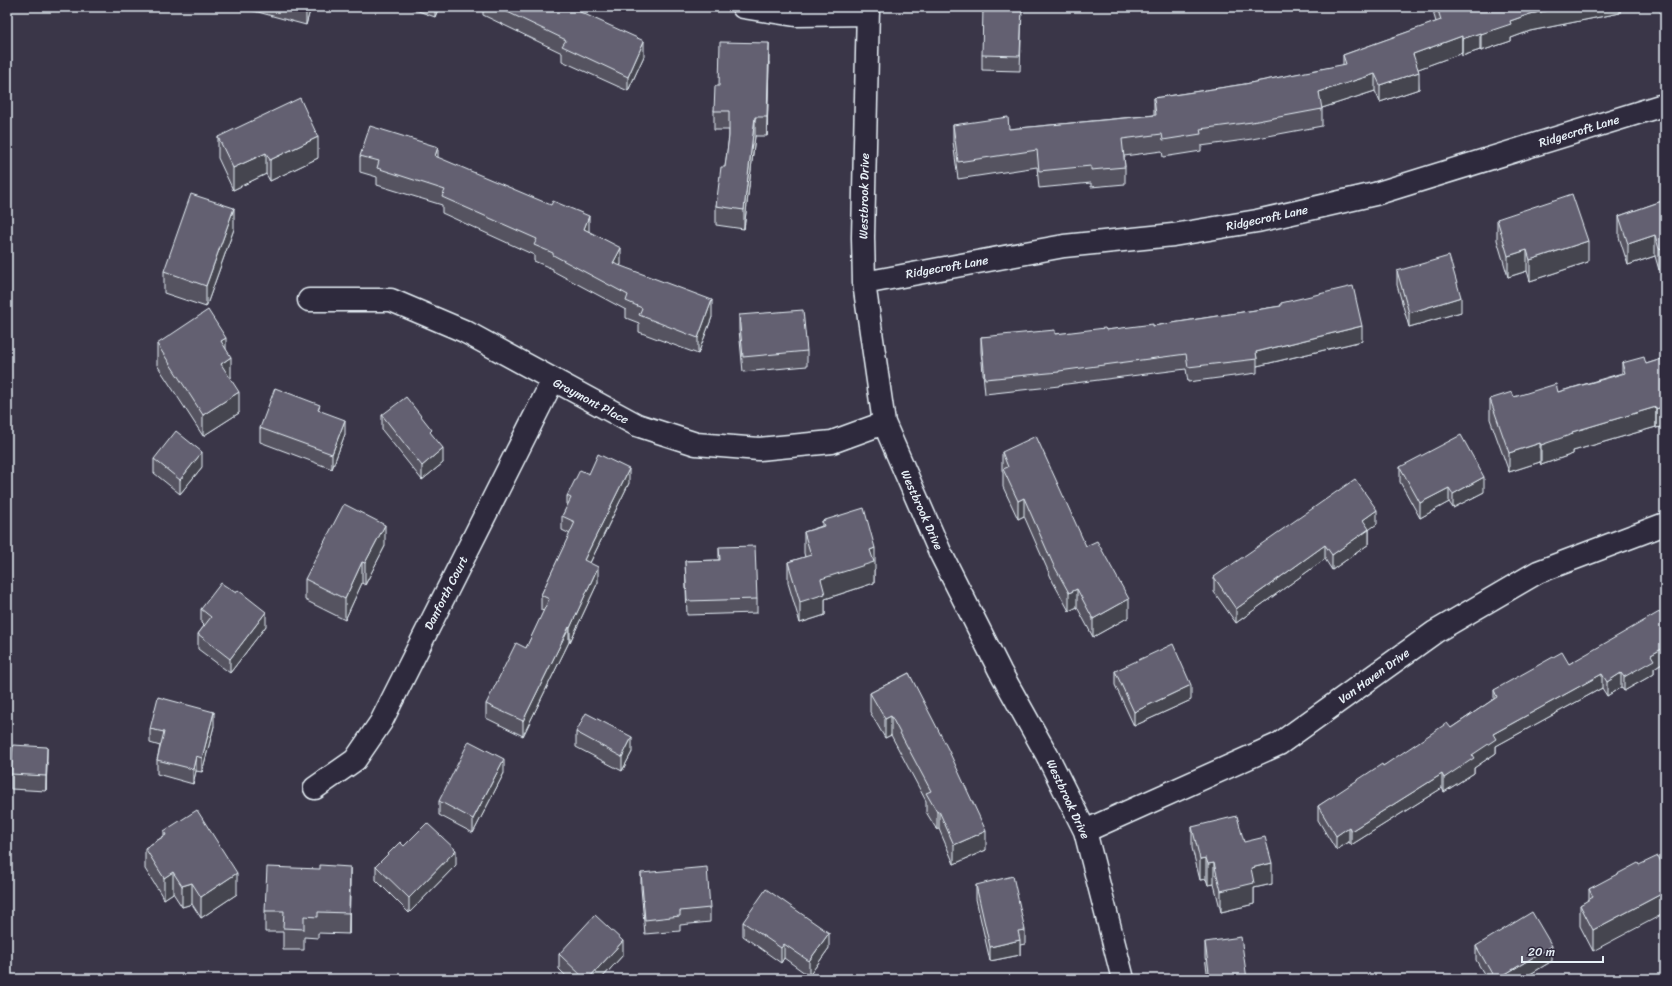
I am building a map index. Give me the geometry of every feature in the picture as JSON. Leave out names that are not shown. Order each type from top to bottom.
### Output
[{"type":"street","points":[[743,7],[795,15],[868,11]]},
{"type":"street","name":"Westbrook Drive","points":[[868,11],[863,237],[864,283],[884,423],[940,552],[1000,671],[1047,755],[1085,831],[1123,979]]},
{"type":"street","name":"Ridgecroft Lane","points":[[864,283],[1064,246],[1173,235],[1257,221],[1375,194],[1660,106]]},
{"type":"street","name":"Graymont Place","points":[[309,300],[391,300],[464,331],[637,425],[696,444],[759,449],[832,442],[884,423]]},
{"type":"street","name":"Danforth Court","points":[[315,788],[355,760],[381,722],[553,380]]},
{"type":"street","name":"Van Haven Drive","points":[[1085,831],[1279,744],[1435,632],[1538,572],[1665,524]]},
{"type":"building","points":[[294,7],[307,7],[306,10]]},
{"type":"building","points":[[497,7],[569,7],[644,41],[628,77],[562,46],[566,40]]},
{"type":"building","points":[[983,7],[1022,7],[1020,56],[982,55]]},
{"type":"building","points":[[1437,7],[1565,7],[1530,14],[1510,21],[1511,24],[1462,39],[1462,36],[1413,54],[1419,72],[1380,85],[1375,74],[1319,92],[1322,109],[1252,122],[1200,129],[1201,134],[1163,140],[1162,134],[1122,139],[1125,167],[1091,170],[1091,166],[1039,171],[1037,150],[958,162],[953,125],[1008,117],[1009,129],[1156,115],[1154,98],[1245,84],[1346,64],[1343,55],[1441,20]]},
{"type":"building","points":[[720,42],[769,43],[767,117],[755,117],[744,210],[716,206],[721,167],[725,167],[729,136],[729,111],[714,111],[715,86],[719,86]]},
{"type":"building","points":[[300,98],[318,137],[270,160],[266,153],[233,168],[218,137]]},
{"type":"building","points":[[370,126],[438,147],[435,156],[551,205],[553,201],[589,216],[584,229],[621,248],[613,263],[712,300],[698,338],[639,315],[642,308],[626,301],[628,295],[553,255],[553,253],[534,245],[537,239],[442,197],[445,190],[377,168],[379,161],[360,156]]},
{"type":"building","points":[[191,194],[234,208],[206,286],[164,271]]},
{"type":"building","points":[[1572,194],[1588,241],[1530,260],[1527,250],[1508,256],[1497,219]]},
{"type":"building","points":[[1665,200],[1665,247],[1659,249],[1655,235],[1628,244],[1619,216]]},
{"type":"building","points":[[1449,256],[1461,297],[1409,313],[1397,271]]},
{"type":"building","points":[[1353,286],[1362,326],[1256,352],[1257,359],[1188,367],[1186,354],[1059,372],[985,379],[981,337],[1055,330],[1055,334],[1153,324],[1153,326],[1281,306],[1281,303]]},
{"type":"building","points":[[208,310],[226,338],[221,341],[231,357],[221,364],[239,392],[203,415],[157,344]]},
{"type":"building","points":[[803,310],[807,351],[743,357],[739,315]]},
{"type":"building","points":[[1644,357],[1646,364],[1665,358],[1665,406],[1656,409],[1656,407],[1572,432],[1573,434],[1541,445],[1540,443],[1509,453],[1490,399],[1512,392],[1514,397],[1556,384],[1558,392],[1625,373],[1622,363]]},
{"type":"building","points":[[275,388],[320,405],[318,410],[345,420],[332,454],[260,428]]},
{"type":"building","points":[[406,397],[432,430],[430,432],[443,448],[422,466],[382,415]]},
{"type":"building","points":[[176,431],[202,452],[180,480],[154,459]]},
{"type":"building","points":[[1461,435],[1484,477],[1453,494],[1449,488],[1420,503],[1400,467]]},
{"type":"building","points":[[1036,436],[1086,546],[1097,541],[1129,599],[1093,619],[1077,589],[1069,593],[1053,564],[1024,498],[1018,501],[1003,469],[1008,467],[1002,452]]},
{"type":"building","points":[[598,454],[629,469],[584,560],[598,567],[570,628],[569,627],[523,721],[486,704],[516,643],[526,648],[549,599],[541,595],[575,522],[562,516],[571,498],[567,496],[580,470],[589,474]]},
{"type":"building","points":[[1355,479],[1377,510],[1363,520],[1369,529],[1332,555],[1325,545],[1236,609],[1214,577]]},
{"type":"building","points":[[344,504],[385,525],[365,563],[362,562],[345,599],[305,579]]},
{"type":"building","points":[[864,508],[875,548],[870,550],[874,562],[821,579],[825,594],[800,602],[788,562],[811,555],[804,532],[824,526],[822,521]]},
{"type":"building","points":[[755,546],[757,599],[687,601],[685,561],[720,560],[719,547]]},
{"type":"building","points":[[221,583],[236,593],[238,590],[266,612],[230,659],[198,634],[211,617],[201,609]]},
{"type":"building","points":[[1661,611],[1665,618],[1665,647],[1651,655],[1654,660],[1624,677],[1621,673],[1607,682],[1602,674],[1493,734],[1496,739],[1472,755],[1474,758],[1444,778],[1442,774],[1351,831],[1349,827],[1336,836],[1318,806],[1382,764],[1383,766],[1447,723],[1451,728],[1497,697],[1494,690],[1562,652],[1569,664]]},
{"type":"building","points":[[1173,644],[1191,685],[1134,712],[1115,671]]},
{"type":"building","points":[[909,673],[948,749],[986,831],[954,845],[939,811],[937,812],[926,793],[931,791],[891,716],[885,719],[870,693]]},
{"type":"building","points":[[158,697],[214,712],[202,758],[196,756],[193,769],[157,760],[164,732],[150,729]]},
{"type":"building","points":[[586,713],[632,737],[622,757],[576,732]]},
{"type":"building","points":[[469,741],[504,759],[473,819],[439,801]]},
{"type":"building","points":[[13,745],[47,747],[46,776],[11,774]]},
{"type":"building","points":[[197,810],[237,873],[201,897],[192,883],[182,886],[173,872],[164,878],[145,848],[166,835],[164,831]]},
{"type":"building","points":[[1237,816],[1244,842],[1265,837],[1272,863],[1251,868],[1254,883],[1221,891],[1214,863],[1208,864],[1206,858],[1200,859],[1192,827]]},
{"type":"building","points":[[427,823],[456,850],[409,898],[376,866],[400,842],[404,846]]},
{"type":"building","points":[[1658,856],[1665,869],[1665,892],[1593,930],[1580,905],[1593,897],[1589,889],[1638,863],[1639,865]]},
{"type":"building","points":[[320,865],[350,867],[349,913],[318,912],[318,917],[304,916],[304,929],[283,928],[284,911],[265,911],[267,867],[320,869]]},
{"type":"building","points":[[707,867],[710,908],[680,911],[680,916],[645,920],[641,873]]},
{"type":"building","points":[[1013,876],[1025,930],[1018,931],[1020,940],[990,947],[976,885]]},
{"type":"building","points":[[766,889],[829,933],[809,961],[784,944],[781,948],[743,922]]},
{"type":"building","points":[[1532,912],[1552,946],[1495,979],[1476,946]]},
{"type":"building","points":[[595,915],[623,941],[588,979],[585,979],[559,954]]},
{"type":"building","points":[[1241,937],[1247,979],[1210,979],[1205,942]]}]
